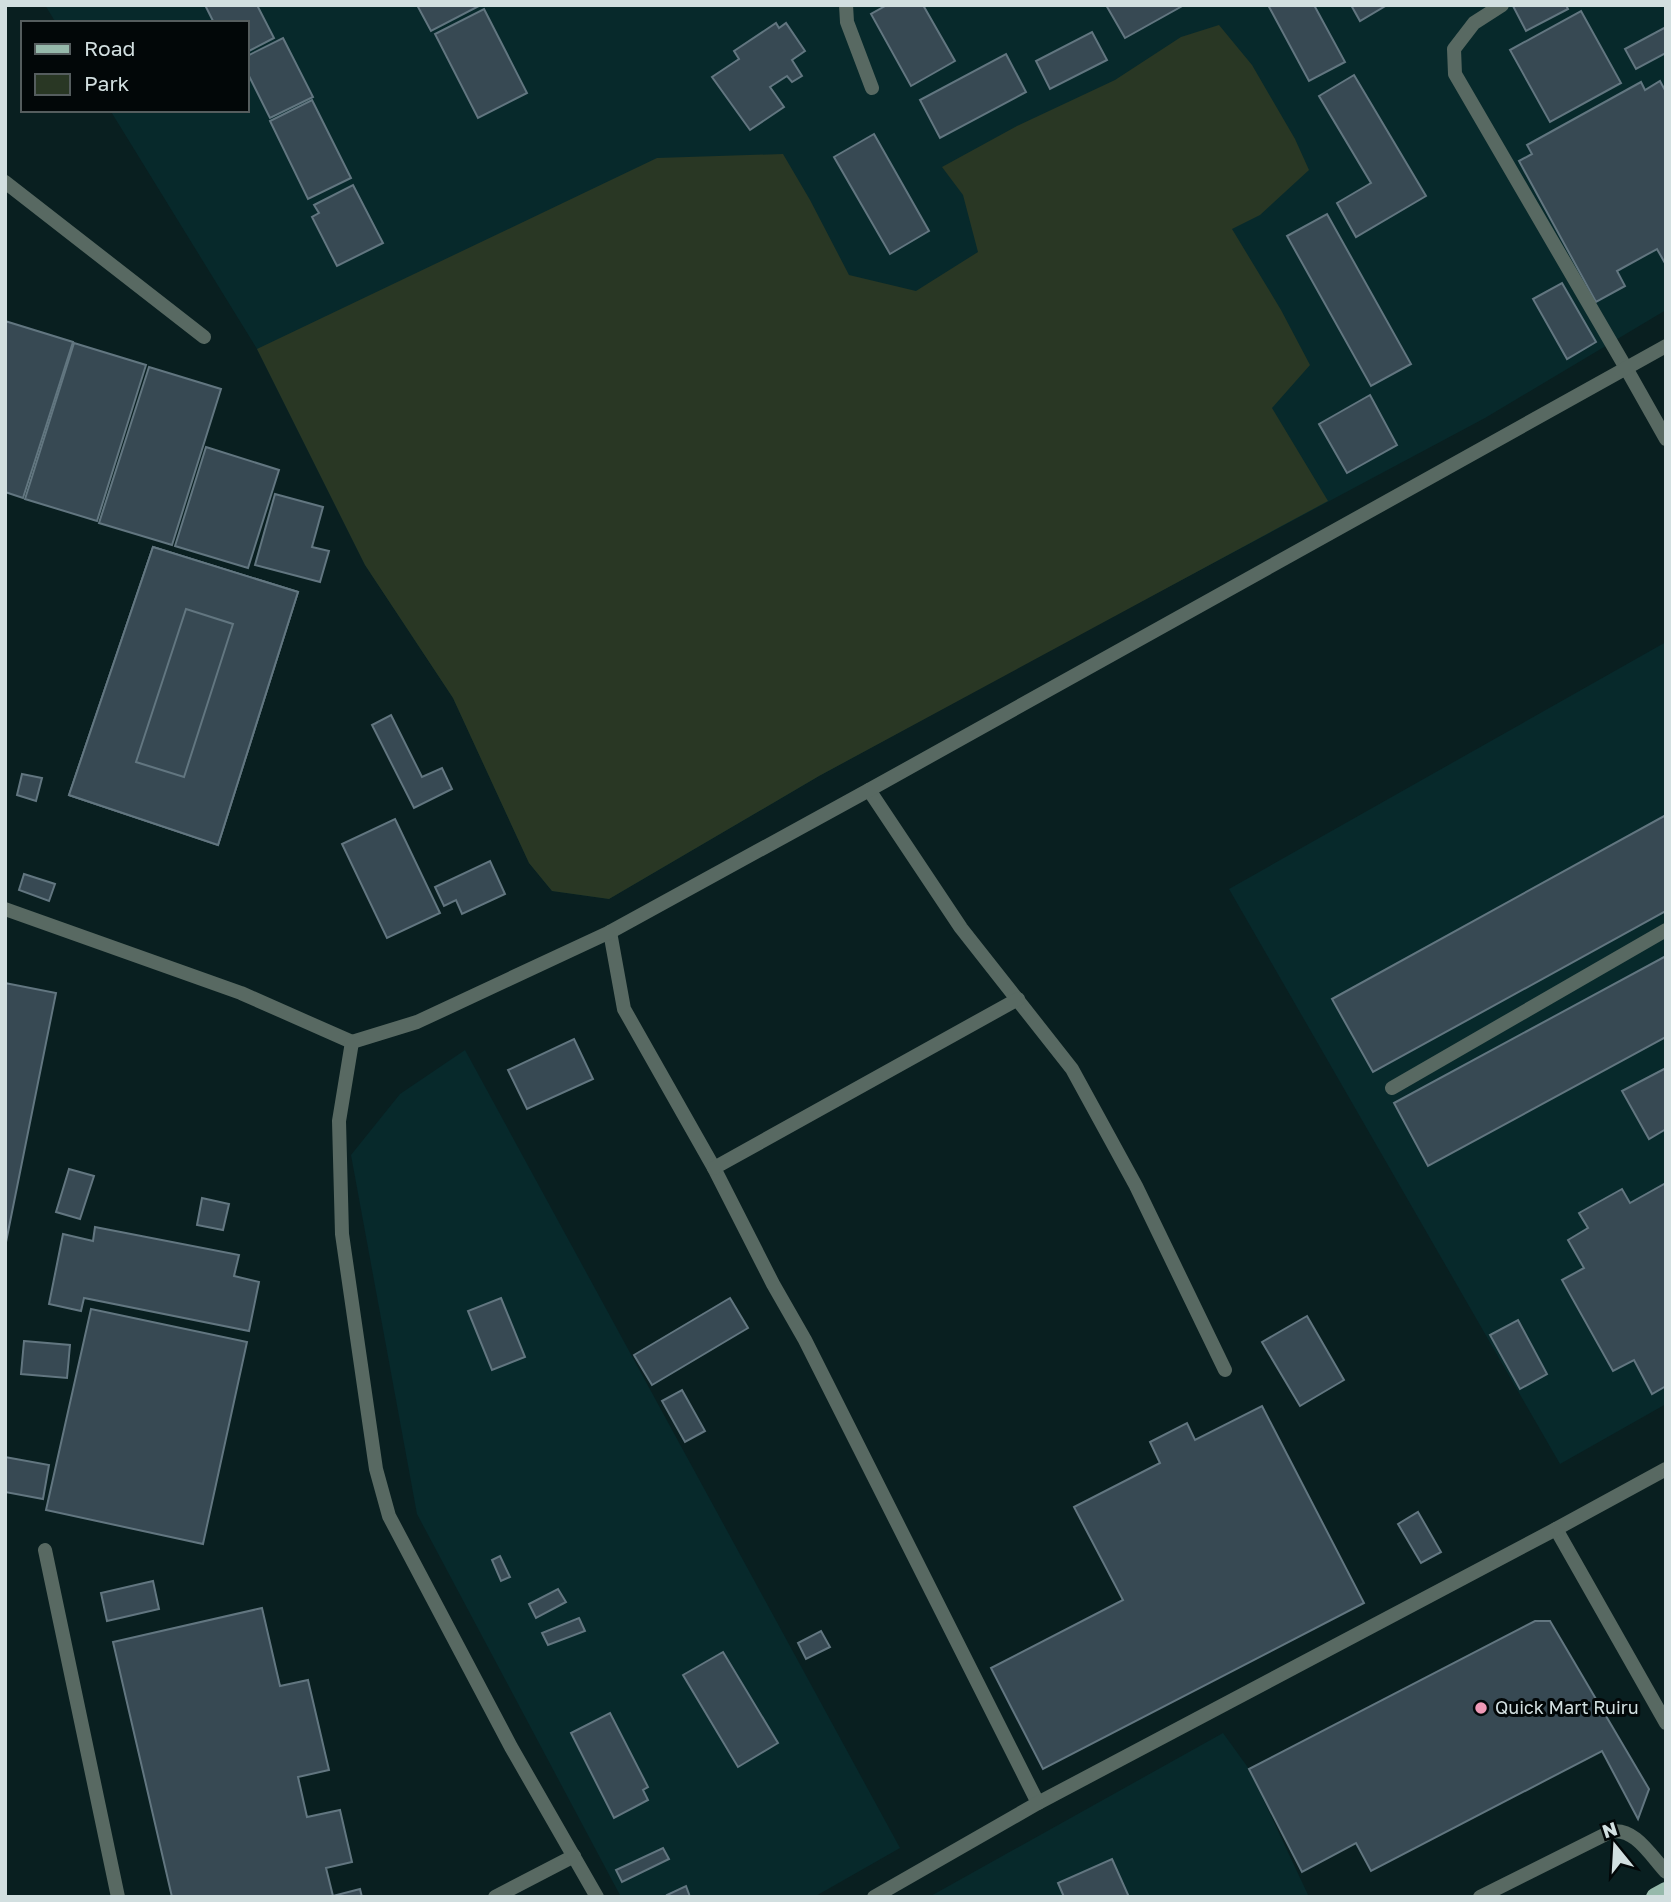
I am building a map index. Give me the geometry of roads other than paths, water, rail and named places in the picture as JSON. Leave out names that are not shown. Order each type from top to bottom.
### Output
[{"type":"main road","points":[[1655,1897],[1666,1891]]},
{"type":"street","points":[[846,5],[847,22],[872,88]]},
{"type":"street","points":[[1503,5],[1474,23],[1454,49],[1455,74],[1666,439]]},
{"type":"street","points":[[5,182],[204,337]]},
{"type":"street","points":[[5,909],[241,993],[352,1042],[417,1022],[610,932],[1666,346]]},
{"type":"street","points":[[869,790],[961,928],[1072,1069],[1136,1186],[1224,1370]]},
{"type":"street","points":[[1391,1088],[1666,930]]},
{"type":"street","points":[[610,932],[624,1009],[714,1168],[805,1340],[1038,1803]]},
{"type":"street","points":[[714,1168],[1018,999]]},
{"type":"street","points":[[352,1042],[339,1121],[342,1234],[376,1469],[390,1516],[511,1747],[597,1897]]},
{"type":"street","points":[[874,1897],[1038,1803],[1666,1469]]},
{"type":"street","points":[[1556,1529],[1666,1723]]},
{"type":"street","points":[[45,1550],[118,1897]]},
{"type":"street","points":[[1480,1897],[1618,1830],[1636,1839],[1666,1872]]},
{"type":"street","points":[[495,1897],[574,1856]]},
{"type":"place","name":"Quick Mart Ruiru","points":[[1481,1708]]}]
